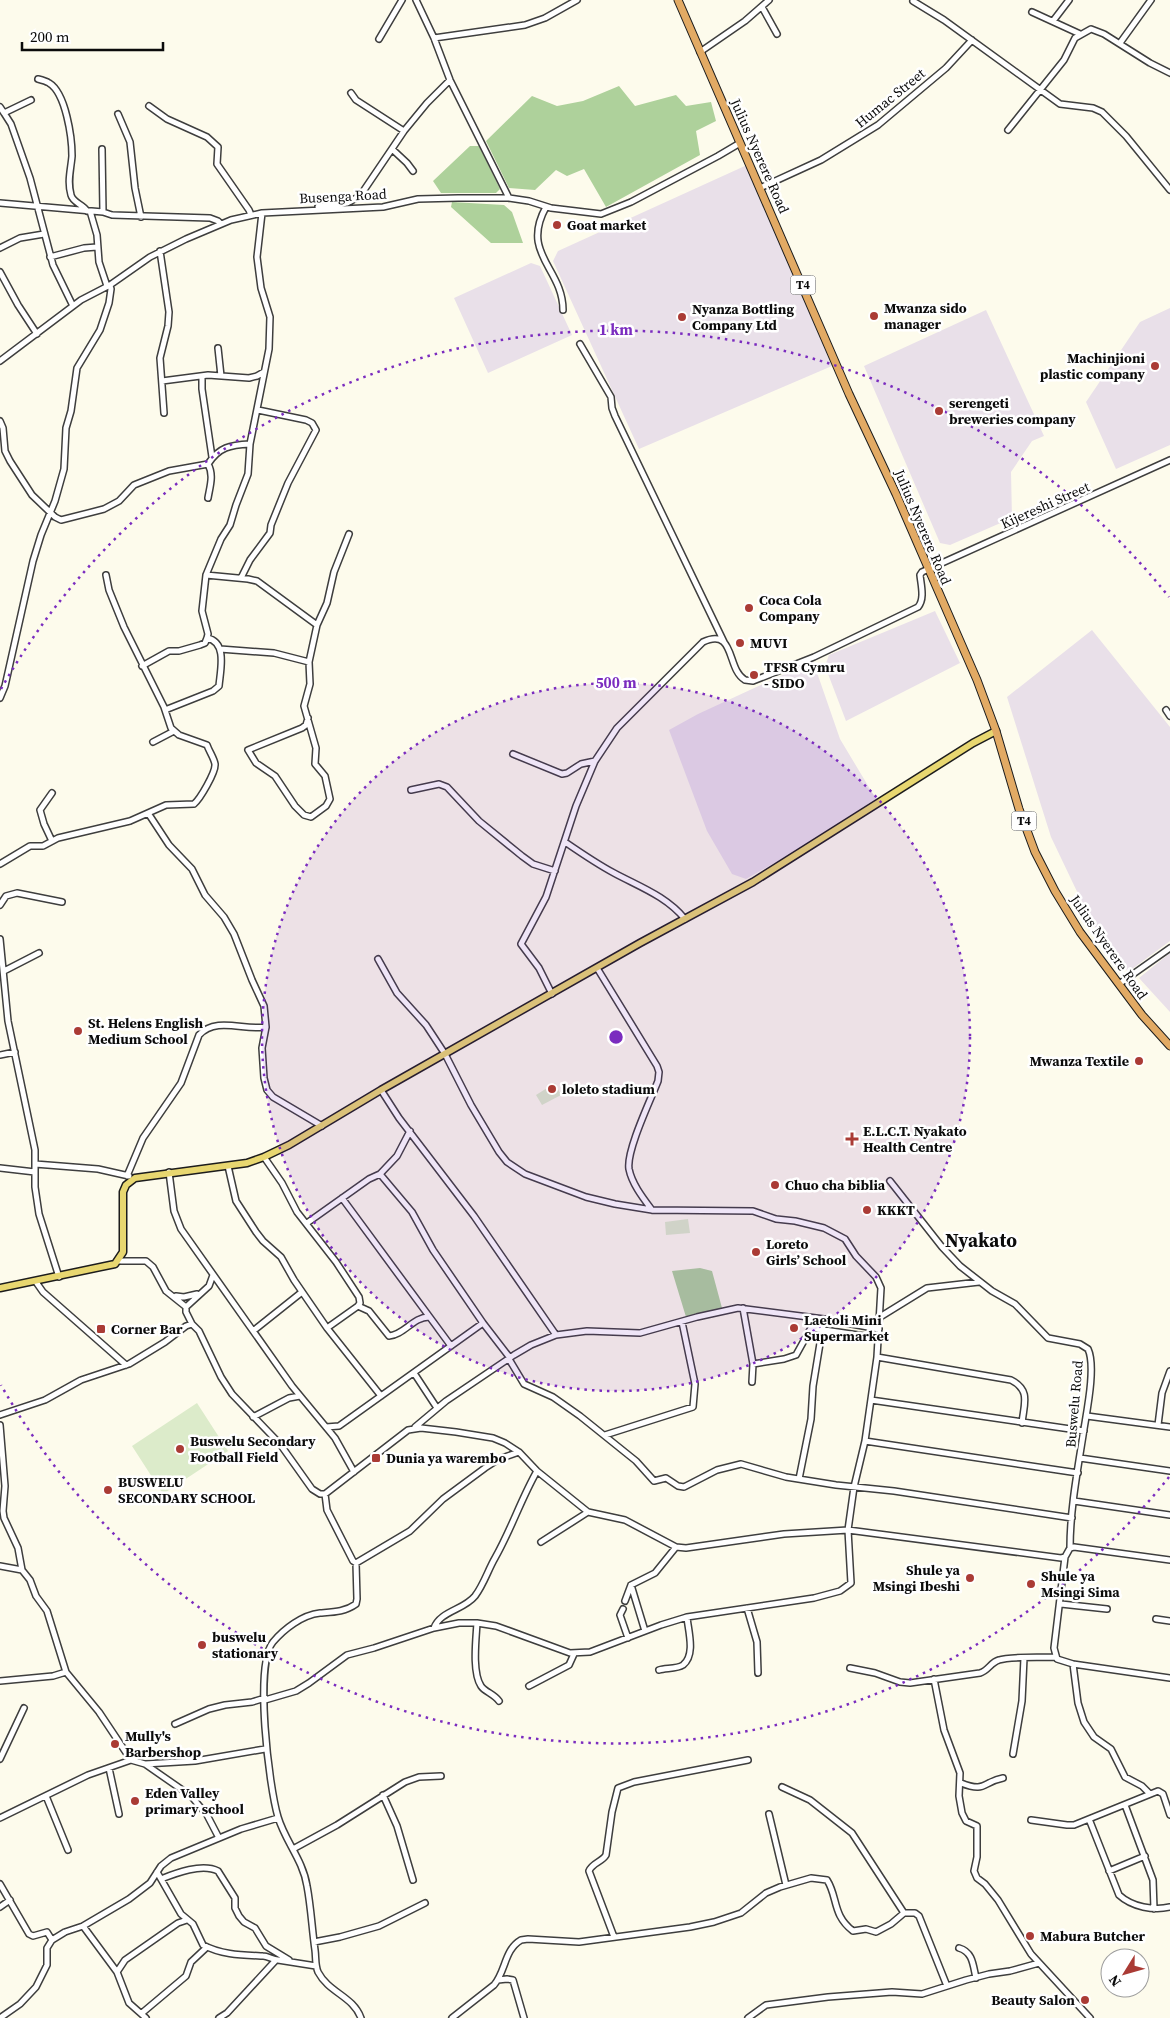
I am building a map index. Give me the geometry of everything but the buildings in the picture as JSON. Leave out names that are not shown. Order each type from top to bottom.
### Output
[{"type":"highway","name":"Julius Nyerere Road","points":[[678,0],[849,394],[896,494],[977,680],[996,731],[1019,809],[1035,852],[1055,891],[1080,932],[1142,1015],[1170,1046]]},
{"type":"main road","points":[[0,1288],[110,1267],[118,1261],[123,1252],[123,1192],[126,1185],[135,1178],[169,1172],[228,1166],[264,1157],[289,1145],[381,1090],[753,882],[973,743],[996,731]]},
{"type":"street","points":[[379,40],[402,0]]},
{"type":"street","points":[[416,0],[434,38],[450,80],[508,198]]},
{"type":"street","points":[[434,38],[525,25],[545,18],[577,0]]},
{"type":"street","points":[[700,52],[769,0]]},
{"type":"street","points":[[1053,21],[1069,0]]},
{"type":"street","points":[[1120,43],[1151,0]]},
{"type":"street","points":[[913,2],[944,20],[1060,104],[1093,108],[1102,112],[1126,136],[1170,190]]},
{"type":"street","points":[[762,7],[777,34]]},
{"type":"street","points":[[1032,12],[1080,34]]},
{"type":"street","points":[[1008,130],[1042,90],[1064,60],[1075,38],[1091,29],[1120,43],[1150,63],[1170,73]]},
{"type":"street","name":"Humac Street","points":[[760,188],[821,160],[878,125],[946,68],[972,40]]},
{"type":"street","points":[[0,698],[5,686],[40,535],[51,513],[64,468],[66,428],[71,411],[77,368],[100,330],[112,289],[109,286],[96,247],[97,235],[89,211],[74,200],[71,194],[69,173],[72,157],[71,135],[61,98],[50,83],[38,79]]},
{"type":"street","points":[[312,210],[326,205],[347,203],[360,196],[404,131],[427,103],[450,80]]},
{"type":"street","points":[[351,93],[356,100],[404,131]]},
{"type":"street","points":[[4,113],[31,100]]},
{"type":"street","points":[[149,106],[166,119],[203,134],[218,147],[217,164],[251,215]]},
{"type":"street","points":[[0,107],[11,124],[22,155],[38,207],[50,257],[59,281],[73,306]]},
{"type":"street","points":[[118,114],[130,142],[134,188],[142,217]]},
{"type":"street","name":"Busenga Road","points":[[0,361],[73,306],[94,292],[109,286],[160,251],[221,224],[251,215],[383,206],[418,199],[508,198],[528,201],[546,207],[601,214],[631,202],[718,156],[740,142]]},
{"type":"street","points":[[392,149],[407,162],[413,171]]},
{"type":"street","points":[[102,150],[103,212]]},
{"type":"street","points":[[0,203],[103,212],[112,216],[210,218],[218,220],[221,224]]},
{"type":"street","points":[[546,207],[539,220],[537,240],[562,297],[563,310]]},
{"type":"street","points":[[142,666],[169,651],[179,651],[200,646],[205,643],[207,638],[208,634],[202,610],[206,575],[221,539],[230,525],[248,474],[250,444],[269,349],[270,317],[262,293],[257,247],[262,213]]},
{"type":"street","points":[[0,248],[20,238],[44,234]]},
{"type":"street","points":[[50,257],[84,248],[96,247]]},
{"type":"street","points":[[160,251],[169,312],[168,326],[160,358],[164,413]]},
{"type":"street","points":[[0,272],[37,334]]},
{"type":"street","points":[[580,344],[611,397],[615,416],[739,675],[745,680],[752,681],[814,657],[918,606],[922,598],[920,575],[928,569]]},
{"type":"street","points":[[218,348],[221,376]]},
{"type":"street","points":[[162,381],[202,376],[250,378],[264,372]]},
{"type":"street","points":[[202,376],[202,389],[212,457]]},
{"type":"street","points":[[241,578],[258,548],[271,531],[271,525],[288,483],[316,430],[312,423],[306,420],[258,410]]},
{"type":"street","points":[[0,421],[3,428],[5,451],[10,461],[32,495],[55,517],[62,520],[98,511],[119,501],[134,485],[169,471],[208,464]]},
{"type":"street","points":[[208,498],[212,481],[208,464],[212,457],[229,446],[250,444]]},
{"type":"street","name":"Kijereshi Street","points":[[928,569],[1170,460]]},
{"type":"street","points":[[308,718],[306,725],[302,728],[248,750],[256,763],[275,776],[295,806],[304,815],[311,817],[326,806],[330,799],[325,776],[315,764],[316,748],[308,718],[304,706],[310,684],[309,662],[317,625],[327,603],[334,572],[349,534]]},
{"type":"street","points":[[206,575],[241,578],[263,584],[317,625]]},
{"type":"street","points":[[0,864],[30,846],[43,846],[74,834],[119,824],[166,805],[194,804],[201,796],[215,767],[205,743],[180,735],[168,723],[165,710],[142,666],[113,602],[106,576]]},
{"type":"street","points":[[165,710],[216,689],[219,686],[220,649],[214,640],[207,638]]},
{"type":"street","points":[[552,994],[539,968],[521,944],[541,908],[585,782],[595,761],[617,728],[702,642],[711,638],[717,638],[724,642]]},
{"type":"street","points":[[220,649],[274,653],[309,662]]},
{"type":"street","points":[[1166,710],[1170,716]]},
{"type":"street","points":[[153,742],[174,731]]},
{"type":"street","points":[[513,754],[562,774],[581,764],[595,761]]},
{"type":"street","points":[[411,790],[438,784],[448,787],[479,821],[522,856],[533,864],[555,871]]},
{"type":"street","points":[[52,793],[40,810],[52,841]]},
{"type":"street","points":[[148,813],[169,845],[192,869],[205,895],[230,924],[264,1006],[266,1027],[262,1048],[264,1078],[267,1090],[273,1097],[322,1126]]},
{"type":"street","points":[[565,842],[614,873],[660,896],[672,905],[685,919]]},
{"type":"street","points":[[0,905],[6,896],[16,893],[62,902]]},
{"type":"street","points":[[0,939],[8,1021],[35,1150],[35,1187],[40,1214],[59,1277]]},
{"type":"street","points":[[1119,984],[1170,948]]},
{"type":"street","points":[[4,971],[39,953]]},
{"type":"street","points":[[175,1724],[210,1709],[252,1702],[296,1690],[309,1683],[347,1655],[434,1628],[459,1623],[477,1623],[512,1631],[574,1654],[597,1650],[687,1617],[814,1598],[831,1594],[849,1586],[851,1577],[848,1530],[854,1487],[865,1441],[877,1357],[881,1288],[876,1277],[856,1256],[844,1239],[824,1228],[776,1219],[754,1211],[652,1210],[614,1204],[586,1197],[524,1174],[507,1162],[490,1139],[445,1054],[426,1025],[397,993],[378,959]]},
{"type":"street","points":[[597,968],[659,1072],[658,1081],[637,1134],[628,1163],[633,1181],[652,1210]]},
{"type":"street","points":[[127,1176],[143,1138],[178,1089],[199,1035],[213,1026],[266,1027]]},
{"type":"street","points":[[0,1056],[15,1052]]},
{"type":"street","points":[[381,1090],[480,1223],[556,1335]]},
{"type":"street","points":[[307,1223],[368,1179],[380,1174],[397,1156],[410,1131]]},
{"type":"street","points":[[264,1157],[298,1212],[357,1293],[360,1300],[358,1306],[327,1328]]},
{"type":"street","points":[[35,1164],[98,1169],[135,1178]]},
{"type":"street","points":[[228,1166],[236,1201],[263,1241],[281,1257],[327,1328],[380,1396]]},
{"type":"street","points":[[0,1168],[36,1172]]},
{"type":"street","points":[[169,1172],[176,1218],[181,1229],[252,1331],[300,1396],[335,1438],[354,1472]]},
{"type":"street","points":[[380,1174],[412,1212],[433,1250],[509,1359],[524,1384],[553,1397],[606,1435],[641,1466],[650,1479],[654,1481],[666,1478],[678,1486],[684,1487],[717,1470],[741,1464],[799,1479],[1072,1518]]},
{"type":"street","name":"Buswelu Road","points":[[890,1181],[942,1247],[960,1266],[980,1282],[1015,1304],[1048,1338],[1080,1344],[1088,1349],[1091,1364],[1087,1416],[1074,1501],[1070,1548]]},
{"type":"street","points":[[342,1198],[451,1346]]},
{"type":"street","points":[[118,1261],[146,1260],[153,1267],[166,1291],[175,1296],[186,1307],[186,1312],[203,1339],[221,1377],[253,1417],[280,1444],[312,1489],[320,1494],[325,1494],[408,1430],[414,1428],[437,1408],[509,1359],[532,1345],[556,1335],[587,1331],[640,1333],[727,1310],[744,1308],[879,1329]]},
{"type":"street","points":[[186,1307],[198,1294],[209,1286],[213,1274]]},
{"type":"street","points":[[36,1282],[43,1292],[126,1365]]},
{"type":"street","points":[[880,1317],[928,1288],[980,1282]]},
{"type":"street","points":[[209,1286],[222,1287]]},
{"type":"street","points":[[252,1331],[302,1292]]},
{"type":"street","points":[[175,1296],[184,1297],[198,1294]]},
{"type":"street","points":[[358,1306],[369,1311],[389,1336],[394,1335],[417,1319],[429,1317]]},
{"type":"street","points":[[744,1308],[753,1364],[752,1382]]},
{"type":"street","points":[[799,1479],[810,1419],[813,1386],[824,1319]]},
{"type":"street","points":[[606,1435],[693,1407],[695,1384],[682,1322]]},
{"type":"street","points":[[326,1427],[339,1426],[483,1323]]},
{"type":"street","points":[[0,1415],[45,1400],[81,1380],[126,1365],[192,1324]]},
{"type":"street","points":[[753,1364],[784,1359],[796,1354],[800,1350],[810,1329],[822,1328],[878,1338]]},
{"type":"street","points":[[877,1357],[1011,1380],[1022,1387],[1025,1392],[1022,1423]]},
{"type":"street","points":[[1158,1425],[1162,1393],[1170,1371]]},
{"type":"street","points":[[414,1373],[437,1408]]},
{"type":"street","points":[[253,1417],[289,1398],[300,1396]]},
{"type":"street","points":[[871,1400],[1084,1431]]},
{"type":"street","points":[[1087,1416],[1170,1427]]},
{"type":"street","points":[[0,1425],[5,1480],[2,1511],[18,1548],[22,1570],[30,1580],[36,1596],[47,1611],[66,1672],[99,1712],[131,1760]]},
{"type":"street","points":[[335,1438],[339,1426]]},
{"type":"street","points":[[414,1428],[493,1438],[505,1443],[519,1452],[537,1471],[588,1512],[625,1520],[676,1547],[686,1548],[784,1534],[848,1530],[1065,1557]]},
{"type":"street","points":[[865,1441],[1078,1473]]},
{"type":"street","points":[[356,1563],[410,1531],[443,1499],[492,1463],[519,1452]]},
{"type":"street","points":[[1080,1458],[1170,1471]]},
{"type":"street","points":[[434,1628],[439,1619],[464,1606],[476,1595],[503,1546],[525,1493],[537,1471]]},
{"type":"street","points":[[325,1494],[325,1503],[330,1516],[353,1561],[356,1563],[358,1599],[356,1604],[333,1613],[321,1613],[303,1618],[283,1632],[271,1644],[265,1663],[265,1749],[278,1818],[302,1868],[307,1885],[316,1966],[329,1988],[349,2000],[356,2007],[361,2018]]},
{"type":"street","points":[[1074,1501],[1170,1515]]},
{"type":"street","points":[[541,1542],[588,1512]]},
{"type":"street","points":[[625,1601],[630,1585],[655,1573],[676,1547]]},
{"type":"street","points":[[1055,1657],[1054,1648],[1061,1604],[1065,1557],[1070,1548],[1170,1560]]},
{"type":"street","points":[[0,1566],[22,1570]]},
{"type":"street","points":[[630,1585],[645,1631]]},
{"type":"street","points":[[1061,1604],[1107,1609]]},
{"type":"street","points":[[747,1608],[757,1642],[758,1673]]},
{"type":"street","points":[[623,1609],[620,1615],[628,1638]]},
{"type":"street","points":[[659,1670],[676,1667],[685,1663],[690,1646],[687,1617]]},
{"type":"street","points":[[1156,1619],[1170,1621]]},
{"type":"street","points":[[477,1623],[476,1657],[480,1683],[482,1687],[496,1696],[499,1701]]},
{"type":"street","points":[[529,1686],[569,1665],[574,1654]]},
{"type":"street","points":[[850,1668],[875,1673],[900,1682],[985,1672],[997,1660],[1055,1657],[1060,1661],[1073,1664],[1170,1678]]},
{"type":"street","points":[[1013,1754],[1022,1701],[1024,1658]]},
{"type":"street","points":[[1073,1664],[1078,1703],[1084,1722],[1094,1737],[1111,1749],[1125,1777],[1142,1786],[1150,1794]]},
{"type":"street","points":[[0,1681],[53,1676],[66,1672]]},
{"type":"street","points":[[934,1679],[944,1730],[958,1766],[959,1796],[963,1817],[976,1826],[977,1857],[974,1871],[977,1878],[986,1884],[995,1896],[1031,1954],[1090,2018]]},
{"type":"street","points":[[0,1759],[24,1708]]},
{"type":"street","points":[[145,1764],[195,1761],[265,1749]]},
{"type":"street","points":[[0,1818],[88,1775],[131,1760],[145,1764],[191,1796],[207,1815],[219,1838]]},
{"type":"street","points":[[614,1937],[589,1871],[592,1866],[604,1859],[606,1855],[612,1812],[618,1788],[634,1782],[748,1760]]},
{"type":"street","points":[[109,1768],[119,1814]]},
{"type":"street","points":[[293,1849],[405,1782],[419,1777],[441,1776]]},
{"type":"street","points":[[960,1783],[972,1788],[982,1788],[995,1780],[1003,1778]]},
{"type":"street","points":[[782,1787],[810,1800],[852,1833],[904,1913]]},
{"type":"street","points":[[1031,1820],[1067,1825],[1090,1819],[1158,1791],[1162,1793],[1170,1815]]},
{"type":"street","points":[[384,1795],[397,1826],[413,1880]]},
{"type":"street","points":[[46,1796],[68,1850]]},
{"type":"street","points":[[1124,1804],[1153,1880],[1154,1909]]},
{"type":"street","points":[[769,1814],[786,1885]]},
{"type":"street","points":[[0,2018],[20,2004],[36,1987],[46,1965],[48,1945],[52,1940],[65,1932],[82,1926],[130,1898],[150,1883],[161,1866],[171,1858],[248,1826],[278,1818]]},
{"type":"street","points":[[1090,1819],[1117,1892],[1122,1898],[1154,1909],[1170,1907]]},
{"type":"street","points":[[1109,1871],[1145,1856]]},
{"type":"street","points":[[160,1880],[188,1871],[204,1869],[218,1871],[235,1898],[235,1908],[238,1916],[255,1928],[266,1946],[291,1961]]},
{"type":"street","points":[[158,1872],[160,1880],[181,1914],[193,1924],[200,1941],[207,1947],[225,1953],[264,1956],[276,1960],[316,1966]]},
{"type":"street","points":[[452,2018],[498,1980],[508,1954],[516,1943],[521,1940],[579,1942],[666,1932],[714,1922],[741,1913],[766,1893],[811,1878],[827,1880],[839,1914],[847,1926],[855,1932],[866,1929],[876,1932],[881,1931],[904,1913],[915,1913],[919,1916],[947,1986]]},
{"type":"street","points":[[0,1884],[29,1934],[33,1936],[47,1932],[52,1940]]},
{"type":"street","points":[[0,1907],[10,1900]]},
{"type":"street","points":[[314,1942],[379,1926],[425,1903]]},
{"type":"street","points":[[178,1923],[181,1914]]},
{"type":"street","points":[[117,1972],[125,1960],[178,1923],[187,1920]]},
{"type":"street","points":[[82,1926],[117,1972],[129,2003],[146,2018]]},
{"type":"street","points":[[142,2013],[186,1976],[191,1962],[207,1947]]},
{"type":"street","points":[[959,1948],[967,1951],[970,1955],[976,1978]]},
{"type":"street","points":[[219,2018],[276,1960]]},
{"type":"street","points":[[748,2018],[766,2005],[828,1997],[892,1992],[922,1994],[976,1978],[1010,1972],[1039,1963]]},
{"type":"street","points":[[498,1980],[513,1980],[524,2018]]},
{"type":"shaded area","points":[[747,165],[832,366],[639,449],[553,261],[558,251]]},
{"type":"shaded area","points":[[531,263],[540,266],[572,335],[488,373],[454,298]]},
{"type":"shaded area","points":[[1170,308],[1170,445],[1116,469],[1086,402],[1140,322]]},
{"type":"shaded area","points":[[986,310],[1044,436],[1032,441],[1011,472],[1012,518],[950,545],[940,543],[864,366]]},
{"type":"shaded area","points":[[935,611],[960,663],[846,721],[825,666],[829,655]]},
{"type":"shaded area","points":[[1092,630],[1170,727],[1170,941],[1128,972],[1092,923],[1051,837],[1007,697]]},
{"type":"shaded area","points":[[813,661],[840,739],[876,799],[792,853],[746,879],[732,874],[707,831],[669,730],[698,714]]},
{"type":"shaded area","points":[[1170,953],[1170,1012],[1139,978]]},
{"type":"green space","points":[[619,86],[635,106],[676,95],[686,106],[711,102],[716,121],[696,131],[700,155],[606,207],[584,169],[567,176],[556,170],[535,190],[509,188],[486,141],[532,96],[557,106],[583,101]]},
{"type":"green space","points":[[470,146],[479,146],[500,189],[496,193],[441,193],[433,181]]},
{"type":"green space","points":[[452,202],[504,205],[512,212],[523,243],[491,243],[451,207]]},
{"type":"green space","name":"loleto stadium","points":[[555,1083],[561,1095],[542,1105],[536,1095]]},
{"type":"green space","points":[[688,1219],[690,1233],[666,1235],[665,1222]]},
{"type":"green space","points":[[700,1268],[712,1271],[722,1308],[686,1317],[672,1271]]},
{"type":"green space","name":"Buswelu Secondary Football Field","points":[[197,1403],[228,1451],[163,1494],[132,1446]]},
{"type":"place","name":"Goat market","points":[[557,225]]},
{"type":"place","name":"Mwanza sido manager","points":[[874,316]]},
{"type":"place","name":"Nyanza Bottling Company Ltd","points":[[682,317]]},
{"type":"place","name":"Machinjioni plastic company","points":[[1155,366]]},
{"type":"place","name":"serengeti breweries company","points":[[939,411]]},
{"type":"place","name":"Coca Cola Company","points":[[749,608]]},
{"type":"place","name":"MUVI","points":[[740,643]]},
{"type":"place","name":"TFSR Cymru - SIDO","points":[[754,675]]},
{"type":"place","name":"St. Helens English Medium School","points":[[78,1031]]},
{"type":"place","name":"Mwanza Textile","points":[[1139,1061]]},
{"type":"place","name":"loleto stadium","points":[[552,1089]]},
{"type":"place","name":"E.L.C.T. Nyakato Health Centre","points":[[852,1139]]},
{"type":"place","name":"Chuo cha biblia","points":[[775,1185]]},
{"type":"place","name":"KKKT","points":[[867,1210]]},
{"type":"place","name":"Loreto Girls’ School","points":[[756,1252]]},
{"type":"place","name":"Laetoli Mini Supermarket","points":[[794,1328]]},
{"type":"place","name":"Corner Bar","points":[[101,1329]]},
{"type":"place","name":"Buswelu Secondary Football Field","points":[[180,1449]]},
{"type":"place","name":"Dunia ya warembo","points":[[376,1458]]},
{"type":"place","name":"BUSWELU SECONDARY SCHOOL","points":[[108,1490]]},
{"type":"place","name":"Shule ya Msingi Ibeshi","points":[[970,1578]]},
{"type":"place","name":"Shule ya Msingi Sima","points":[[1031,1584]]},
{"type":"place","name":"buswelu stationary","points":[[202,1645]]},
{"type":"place","name":"Mully's Barbershop","points":[[115,1744]]},
{"type":"place","name":"Eden Valley primary school","points":[[135,1801]]},
{"type":"place","name":"Mabura Butcher","points":[[1030,1936]]},
{"type":"place","name":"Beauty Salon","points":[[1085,2000]]},
{"type":"district","name":"Nyakato","points":[[981,1240]]}]
